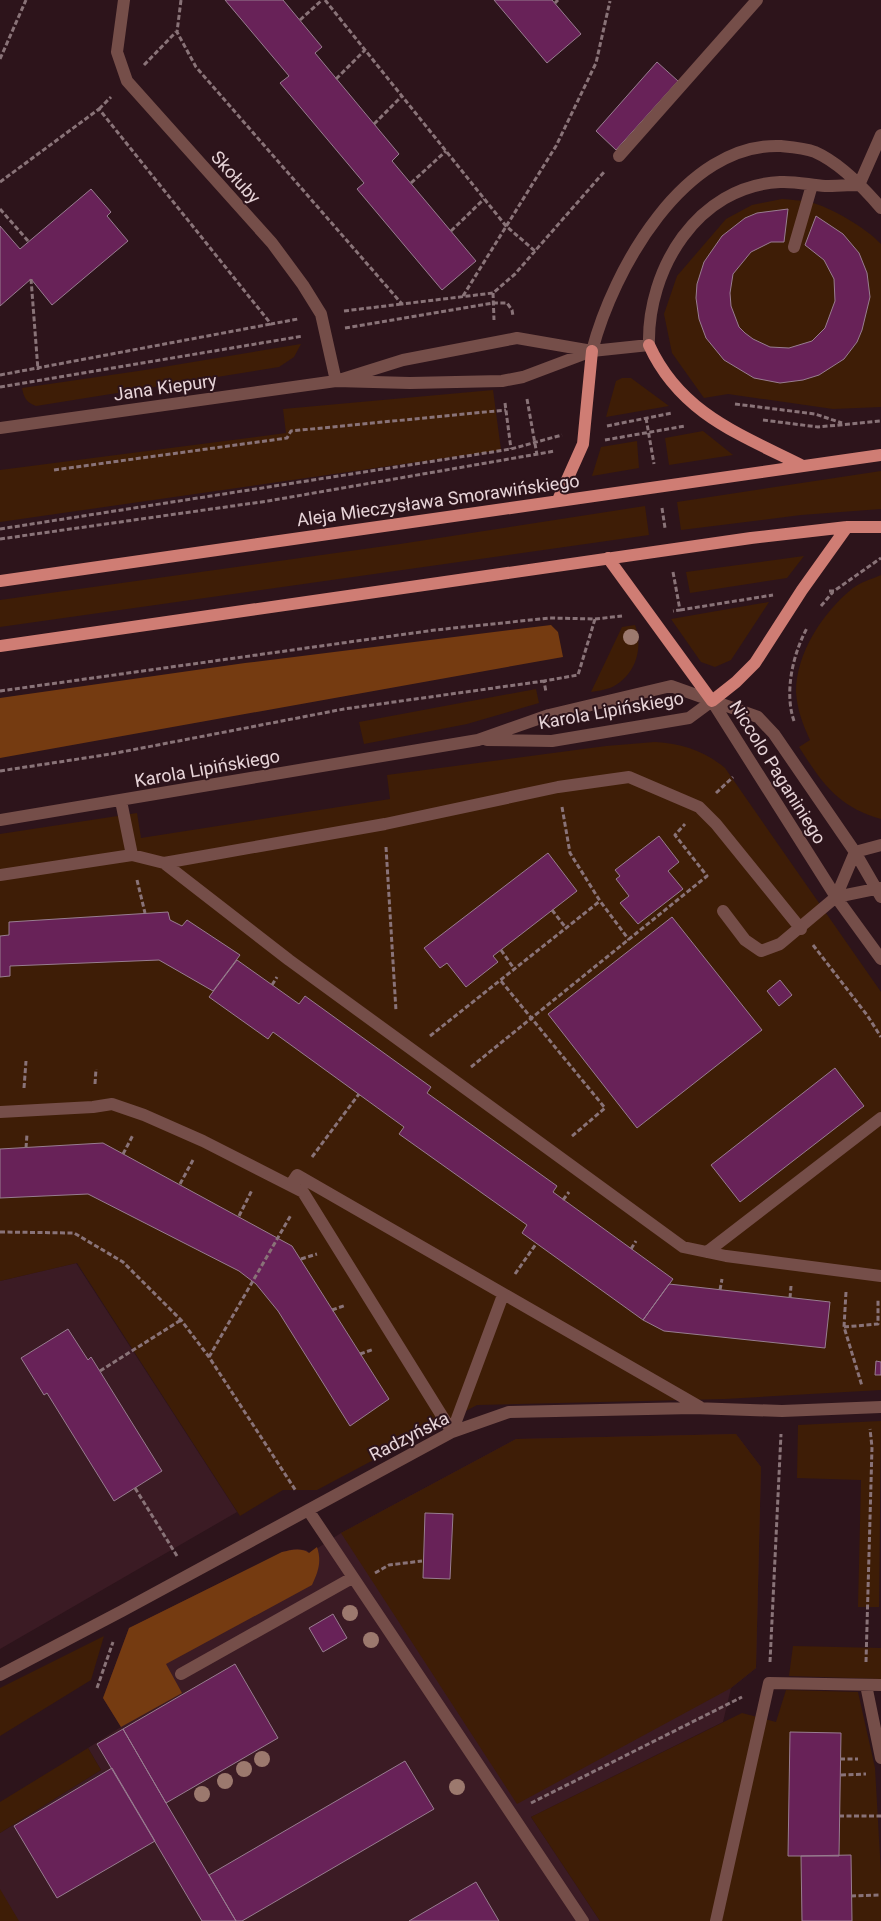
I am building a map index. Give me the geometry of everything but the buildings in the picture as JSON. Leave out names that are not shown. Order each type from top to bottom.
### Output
[{"type":"main road","points":[[649,345],[660,368],[673,386],[714,421],[801,465]]},
{"type":"main road","points":[[558,500],[583,444],[592,351]]},
{"type":"main road","name":"Aleja Mieczysława Smorawińskiego","points":[[0,581],[881,455]]},
{"type":"main road","points":[[608,558],[712,701],[736,682],[755,663],[802,590],[847,527]]},
{"type":"main road","points":[[0,646],[608,558],[847,527],[881,527]]},
{"type":"street","name":"Skołuby","points":[[124,0],[117,52],[127,81],[272,243],[303,285],[321,314],[336,381]]},
{"type":"street","points":[[619,156],[757,0]]},
{"type":"street","points":[[859,185],[881,135]]},
{"type":"street","points":[[592,351],[600,320],[612,293],[640,242],[681,191],[721,160],[764,145],[789,146],[814,152],[838,165],[881,208]]},
{"type":"street","points":[[649,345],[648,320],[654,294],[664,269],[679,241],[696,219],[719,200],[744,189],[780,182],[812,185],[859,185]]},
{"type":"street","points":[[794,247],[812,185]]},
{"type":"street","name":"Jana Kiepury","points":[[0,428],[336,381],[403,360],[517,338],[592,351]]},
{"type":"street","name":"Jana Kiepury","points":[[336,381],[410,383],[502,381],[523,377],[592,351],[649,345]]},
{"type":"street","name":"Karola Lipińskiego","points":[[0,820],[478,740],[549,715],[670,686],[712,701]]},
{"type":"street","name":"Karola Lipińskiego","points":[[478,740],[552,741],[689,718],[712,701]]},
{"type":"street","name":"Niccolo Paganiniego","points":[[712,701],[758,717],[774,734],[879,891]]},
{"type":"street","name":"Niccolo Paganiniego","points":[[712,701],[836,897],[881,959]]},
{"type":"street","points":[[0,875],[132,856],[164,863],[385,824],[558,787],[629,777],[699,808],[716,824],[801,929]]},
{"type":"street","points":[[121,801],[132,856]]},
{"type":"street","points":[[723,911],[745,940],[761,951],[780,944],[801,929],[836,897],[854,852],[881,845]]},
{"type":"street","points":[[164,863],[289,960],[415,1050],[682,1247],[880,1276]]},
{"type":"street","points":[[836,897],[879,891]]},
{"type":"street","points":[[0,1112],[93,1107],[112,1104],[169,1126],[262,1171],[294,1180],[503,1295],[702,1408]]},
{"type":"street","points":[[707,1252],[881,1118]]},
{"type":"street","points":[[294,1180],[452,1432]]},
{"type":"street","points":[[452,1432],[503,1295]]},
{"type":"street","name":"Radzyńska","points":[[0,1675],[452,1432],[509,1412],[702,1408],[782,1411],[874,1407]]},
{"type":"street","points":[[308,1510],[510,1813],[577,1919]]},
{"type":"street","points":[[181,1674],[352,1578]]},
{"type":"street","points":[[716,1921],[769,1683],[881,1685]]},
{"type":"street","points":[[866,1685],[881,1758]]},
{"type":"path","points":[[0,59],[27,0]]},
{"type":"path","points":[[181,0],[177,32],[196,67],[402,304]]},
{"type":"path","points":[[300,20],[324,0],[506,226],[535,251]]},
{"type":"path","points":[[462,297],[556,146],[596,62],[610,0]]},
{"type":"path","points":[[336,79],[365,50]]},
{"type":"path","points":[[374,124],[402,96]]},
{"type":"path","points":[[0,182],[99,109],[271,324]]},
{"type":"path","points":[[411,184],[446,151]]},
{"type":"path","points":[[0,376],[321,314],[493,293],[516,274],[619,156]]},
{"type":"path","points":[[451,231],[484,199]]},
{"type":"path","points":[[0,209],[29,242]]},
{"type":"path","points":[[31,279],[38,370]]},
{"type":"path","points":[[54,470],[287,438],[291,431],[506,410]]},
{"type":"path","points":[[753,420],[818,427],[842,423],[881,421]]},
{"type":"path","points":[[0,539],[268,501],[537,455],[583,444],[714,421]]},
{"type":"path","points":[[0,529],[511,449]]},
{"type":"path","points":[[815,612],[834,591]]},
{"type":"path","points":[[0,691],[426,632],[550,618],[595,619],[578,675],[344,709],[111,754],[0,771]]},
{"type":"path","points":[[797,727],[791,712],[790,685],[795,661],[811,620]]},
{"type":"path","points":[[544,681],[549,715]]},
{"type":"path","points":[[558,787],[570,853],[600,901],[629,940]]},
{"type":"path","points":[[455,1080],[707,876],[675,835],[699,808]]},
{"type":"path","points":[[385,824],[388,911],[398,1038]]},
{"type":"path","points":[[132,856],[145,913]]},
{"type":"path","points":[[415,1050],[600,901]]},
{"type":"path","points":[[552,910],[566,928]]},
{"type":"path","points":[[801,929],[867,1015],[881,1037]]},
{"type":"path","points":[[501,950],[515,970]]},
{"type":"path","points":[[501,981],[605,1108],[553,1152]]},
{"type":"path","points":[[294,1180],[359,1094]]},
{"type":"path","points":[[239,1216],[262,1171]]},
{"type":"path","points":[[210,1357],[282,1231]]},
{"type":"path","points":[[0,1232],[74,1233],[123,1262],[181,1320],[210,1357],[308,1510]]},
{"type":"path","points":[[513,1276],[536,1244]]},
{"type":"path","points":[[847,1271],[844,1327],[874,1407],[866,1685]]},
{"type":"path","points":[[844,1327],[878,1324],[880,1276]]},
{"type":"path","points":[[100,1371],[181,1320]]},
{"type":"path","points":[[510,1813],[769,1683],[782,1411]]},
{"type":"path","points":[[135,1488],[188,1574]]},
{"type":"path","points":[[389,1565],[422,1561]]},
{"type":"path","points":[[97,1688],[116,1634]]},
{"type":"path","points":[[841,1775],[858,1774]]},
{"type":"path","points":[[839,1816],[881,1816]]},
{"type":"path","points":[[851,1896],[881,1895]]},
{"type":"shaded area","points":[[782,199],[809,202],[827,208],[857,225],[881,244],[881,407],[833,409],[728,394],[704,398],[672,353],[664,314],[677,276],[726,219],[752,205]]},
{"type":"shaded area","points":[[301,344],[294,357],[279,367],[36,406],[26,399],[22,388],[145,370]]},
{"type":"shaded area","points":[[622,378],[631,378],[669,406],[606,417],[616,381]]},
{"type":"shaded area","points":[[493,390],[501,450],[0,522],[0,470],[286,433],[283,409]]},
{"type":"shaded area","points":[[703,431],[733,455],[669,465],[665,438]]},
{"type":"shaded area","points":[[637,441],[639,468],[592,476],[601,447]]},
{"type":"shaded area","points":[[881,471],[881,509],[801,515],[681,530],[677,502]]},
{"type":"shaded area","points":[[645,506],[649,535],[0,627],[0,600],[400,544]]},
{"type":"shaded area","points":[[804,556],[787,578],[690,593],[686,572]]},
{"type":"shaded area","points":[[881,575],[881,819],[853,808],[832,792],[815,772],[799,747],[810,740],[801,717],[796,692],[797,677],[806,648],[822,621],[831,609],[853,588]]},
{"type":"shaded area","points":[[769,602],[731,660],[715,667],[701,662],[671,619]]},
{"type":"shaded area","points":[[551,625],[558,632],[563,657],[0,758],[0,698],[245,663]]},
{"type":"shaded area","points":[[635,625],[638,634],[638,653],[631,670],[619,683],[610,688],[591,692],[622,627]]},
{"type":"shaded area","points":[[536,689],[539,703],[467,724],[364,744],[359,722]]},
{"type":"shaded area","points":[[655,742],[674,744],[692,749],[709,757],[725,768],[881,992],[881,1390],[725,1399],[477,1405],[317,1490],[283,1490],[240,1516],[77,1263],[0,1281],[0,834],[137,813],[141,838],[390,799],[387,775],[606,746]]},
{"type":"shaded area","points":[[76,1263],[237,1512],[0,1649],[0,1281]]},
{"type":"shaded area","points":[[881,1421],[879,1607],[858,1607],[861,1480],[797,1478],[798,1425]]},
{"type":"shaded area","points":[[736,1434],[761,1467],[756,1668],[731,1688],[723,1722],[531,1817],[600,1921],[0,1921],[0,1833],[101,1770],[88,1748],[121,1727],[103,1698],[129,1628],[282,1552],[294,1549],[306,1550],[310,1553],[341,1533],[516,1439]]},
{"type":"shaded area","points":[[736,1434],[761,1467],[756,1668],[731,1688],[517,1804],[341,1533],[516,1439]]},
{"type":"shaded area","points":[[317,1547],[319,1567],[312,1585],[166,1664],[182,1693],[121,1727],[103,1698],[129,1628],[282,1552],[299,1550],[309,1553]]},
{"type":"shaded area","points":[[104,1636],[91,1680],[0,1736],[0,1688]]},
{"type":"shaded area","points":[[793,1646],[881,1648],[881,1679],[789,1676]]},
{"type":"shaded area","points":[[786,1690],[858,1692],[875,1768],[881,1874],[881,1921],[600,1921],[531,1817],[742,1713],[776,1722]]},
{"type":"shaded area","points":[[88,1748],[101,1770],[0,1833],[0,1802]]},
{"type":"shaded area","points":[[0,1889],[19,1921],[0,1921]]}]
